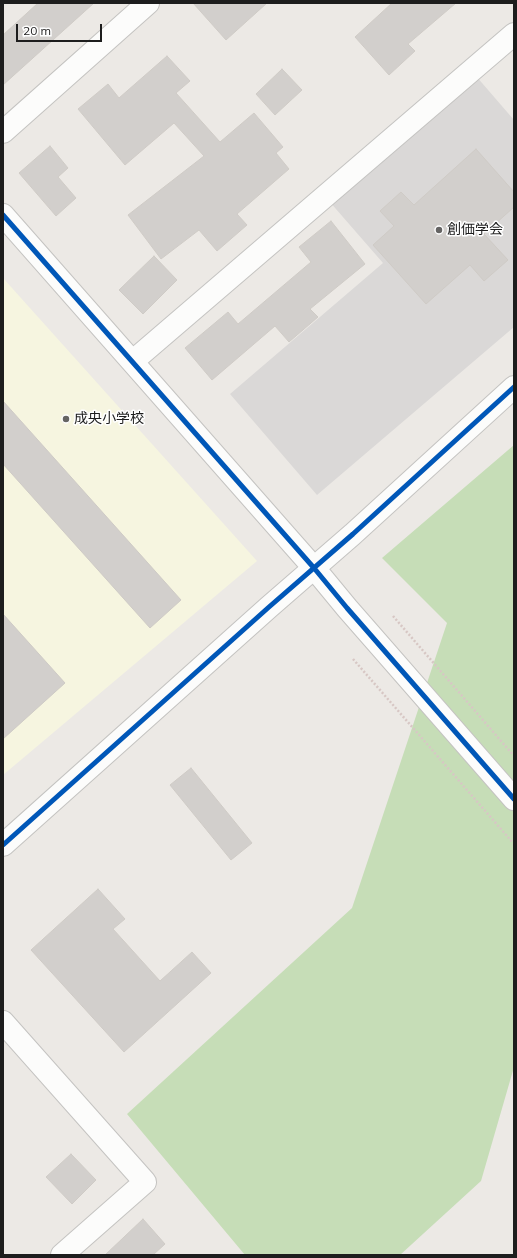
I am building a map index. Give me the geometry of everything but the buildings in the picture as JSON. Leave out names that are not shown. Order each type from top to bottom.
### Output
[{"type":"street","points":[[3,132],[148,3]]},
{"type":"street","points":[[133,362],[514,34]]},
{"type":"street","points":[[3,214],[314,568],[347,608],[514,799]]},
{"type":"street","points":[[3,845],[314,568],[514,387]]},
{"type":"street","points":[[3,1022],[145,1182],[62,1255]]},
{"type":"path","points":[[393,616],[514,756]]},
{"type":"path","points":[[352,660],[514,844]]},
{"type":"shaded area","points":[[476,76],[514,120],[514,327],[317,495],[230,394],[383,263],[329,201]]},
{"type":"shaded area","name":"成央小学校","points":[[3,278],[257,561],[3,775]]},
{"type":"green space","points":[[514,445],[514,1067],[481,1181],[400,1255],[245,1255],[127,1114],[352,908],[447,623],[382,558]]},
{"type":"cycle path","points":[[3,215],[314,568],[347,608],[514,799]]},
{"type":"cycle path","points":[[3,845],[269,607],[353,534],[514,387]]},
{"type":"place","name":"創価学会","points":[[439,230]]},
{"type":"place","name":"成央小学校","points":[[66,419]]}]
